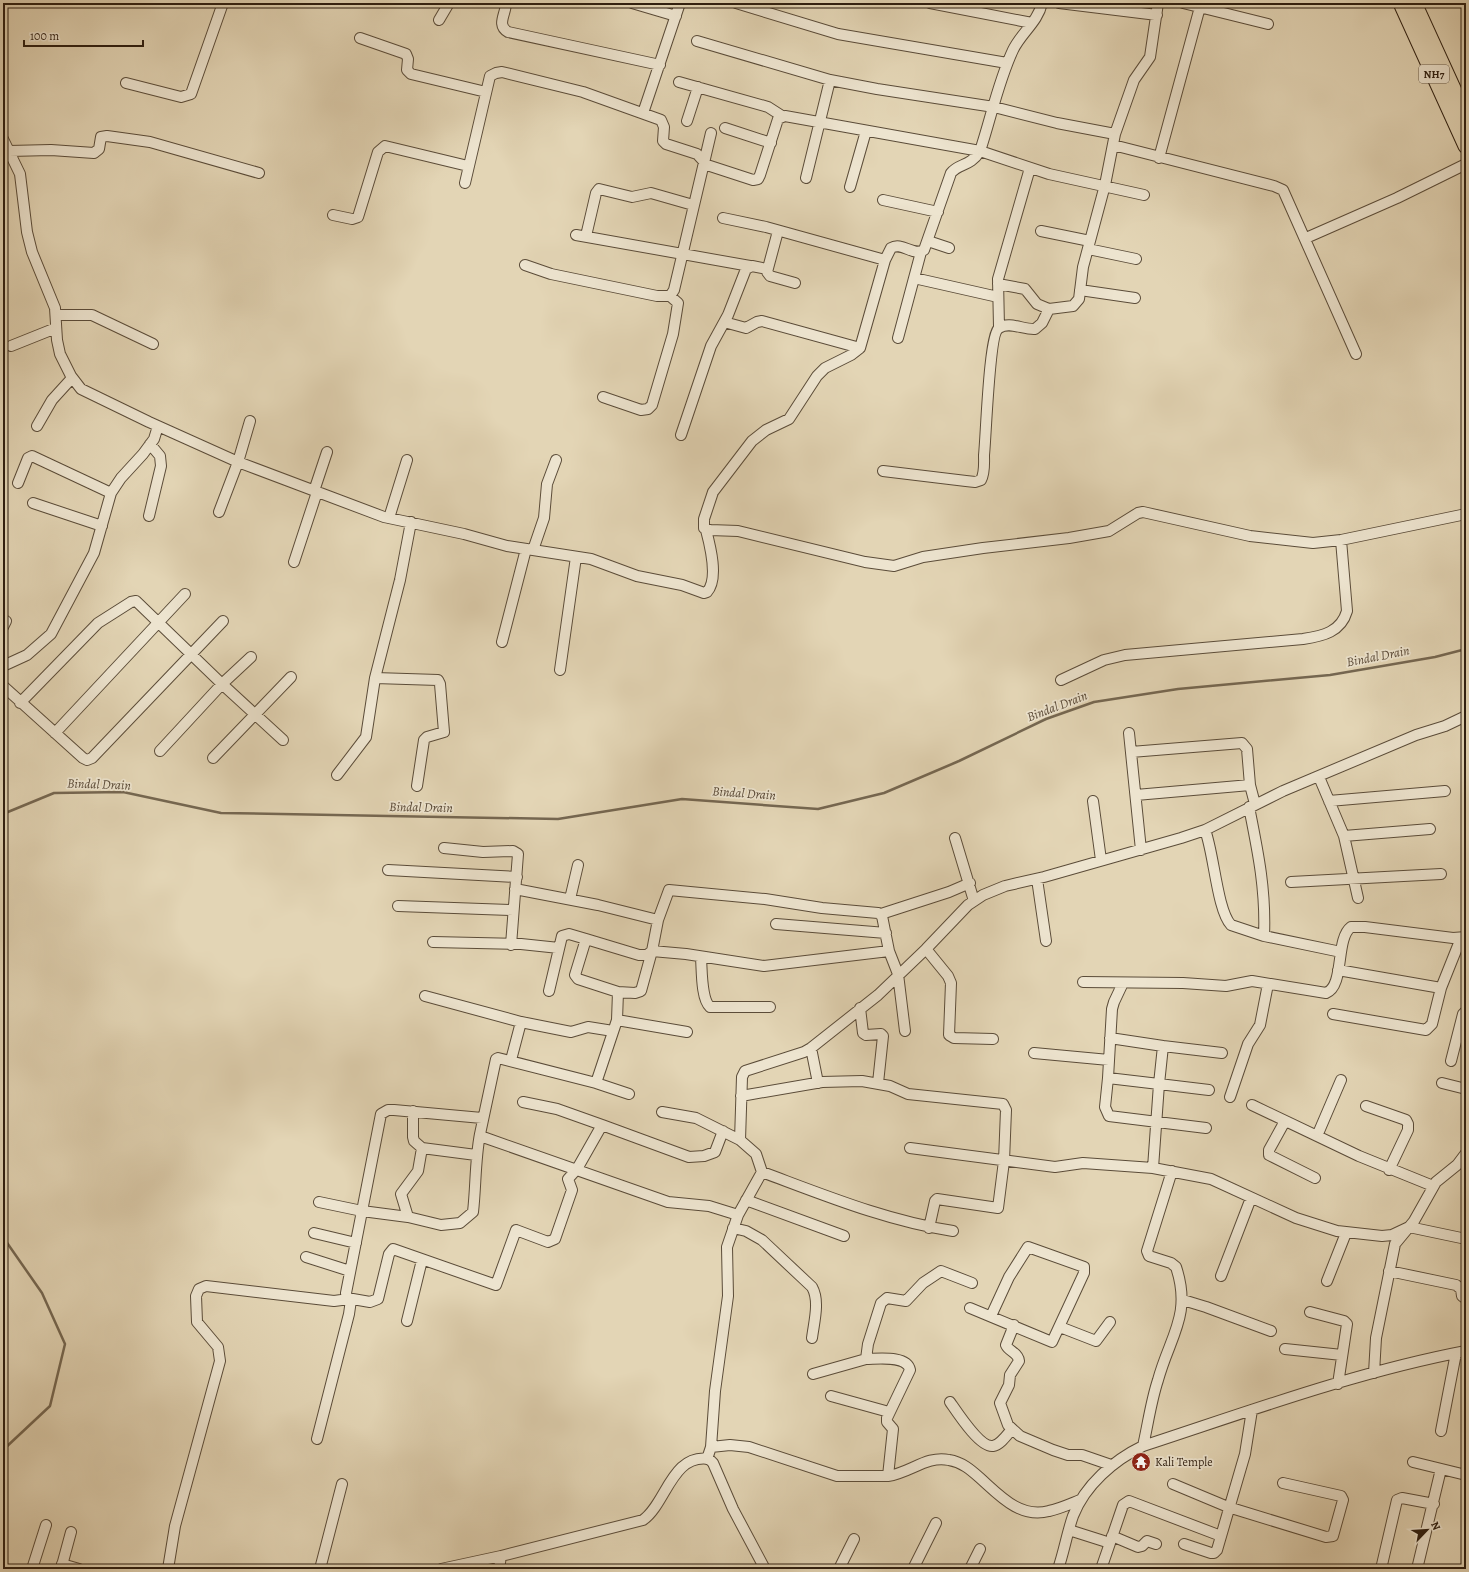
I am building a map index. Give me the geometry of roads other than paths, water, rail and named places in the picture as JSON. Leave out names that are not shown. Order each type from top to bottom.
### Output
[{"type":"highway","name":"NH7","points":[[1401,3],[1466,146]]},
{"type":"highway","name":"NH7","points":[[1414,3],[1466,117]]},
{"type":"street","points":[[126,83],[180,97],[191,94],[223,3]]},
{"type":"street","points":[[439,20],[449,3]]},
{"type":"street","points":[[506,3],[502,23],[504,29],[508,32],[660,65]]},
{"type":"street","points":[[634,3],[676,16]]},
{"type":"street","points":[[643,113],[680,3]]},
{"type":"street","points":[[736,3],[838,34],[1007,63]]},
{"type":"street","points":[[930,3],[1032,23]]},
{"type":"street","points":[[898,338],[921,252],[928,241],[952,173],[957,168],[971,162],[980,151],[1007,63],[1016,45],[1032,23],[1042,3]]},
{"type":"street","points":[[1059,3],[1157,15]]},
{"type":"street","points":[[998,284],[1025,289],[1037,304],[1049,309],[1076,305],[1079,299],[1083,267],[1105,185],[1116,134],[1134,80],[1150,57],[1158,3]]},
{"type":"street","points":[[1183,3],[1200,7],[1225,8],[1268,24]]},
{"type":"street","points":[[1159,158],[1200,7]]},
{"type":"street","points":[[360,38],[406,54],[408,59],[407,70],[411,74],[486,92]]},
{"type":"street","points":[[697,41],[830,80],[909,94],[994,106],[1057,123],[1116,134]]},
{"type":"street","points":[[465,183],[490,76],[496,72],[502,72],[583,92],[643,113],[663,122],[664,143],[697,154],[704,164],[756,180],[760,176],[778,119],[782,116]]},
{"type":"street","points":[[806,178],[830,80]]},
{"type":"street","points":[[679,82],[768,107],[782,116],[980,151],[1030,168],[1144,195]]},
{"type":"street","points":[[687,121],[698,87]]},
{"type":"street","points":[[726,128],[771,143]]},
{"type":"street","points":[[850,187],[866,131]]},
{"type":"street","points":[[670,296],[674,290],[711,133]]},
{"type":"street","points":[[9,151],[51,150],[94,153],[99,150],[102,137],[107,136],[150,142],[259,173]]},
{"type":"street","points":[[3,139],[20,174],[25,220],[32,252],[54,302],[57,315],[56,328],[60,354],[72,378],[82,389],[158,426],[238,462],[315,492],[389,518],[507,546],[598,560],[638,576],[707,592],[710,588],[713,562],[704,525],[704,519],[712,492],[752,441],[766,430],[789,419],[817,376],[826,368],[851,355],[860,348],[885,260],[891,248],[894,246],[921,252]]},
{"type":"street","points":[[1113,145],[1279,188],[1286,195],[1306,238],[1356,354]]},
{"type":"street","points":[[333,215],[352,219],[358,217],[378,152],[385,146],[468,166]]},
{"type":"street","points":[[1306,238],[1397,198],[1466,164]]},
{"type":"street","points":[[883,471],[975,482],[981,480],[985,444],[990,355],[996,332],[999,327],[998,284],[1011,228],[1030,168]]},
{"type":"street","points":[[694,205],[651,192],[632,197],[599,189],[596,193],[581,236],[767,269]]},
{"type":"street","points":[[883,200],[938,212]]},
{"type":"street","points":[[723,218],[778,231],[885,260]]},
{"type":"street","points":[[778,231],[767,269],[768,275],[795,283]]},
{"type":"street","points":[[1041,231],[1136,259]]},
{"type":"street","points":[[928,241],[949,248]]},
{"type":"street","points":[[526,265],[551,274],[658,296],[670,296],[678,303],[676,318],[650,408],[641,410],[603,397]]},
{"type":"street","points":[[682,435],[711,346],[724,322],[745,272],[750,266]]},
{"type":"street","points":[[914,278],[998,297]]},
{"type":"street","points":[[1080,290],[1135,298]]},
{"type":"street","points":[[999,327],[1013,326],[1035,328],[1042,323],[1049,309]]},
{"type":"street","points":[[57,315],[92,315],[153,344]]},
{"type":"street","points":[[724,322],[746,328],[757,322],[762,322],[860,348]]},
{"type":"street","points":[[11,346],[56,328]]},
{"type":"street","points":[[37,426],[52,400],[72,378]]},
{"type":"street","points":[[219,512],[238,462],[250,421]]},
{"type":"street","points":[[3,666],[27,655],[50,634],[87,568],[97,544],[111,493],[121,478],[150,444],[158,426]]},
{"type":"street","points":[[149,516],[161,466],[160,456],[150,444]]},
{"type":"street","points":[[294,562],[327,452]]},
{"type":"street","points":[[18,483],[28,458],[32,456],[111,493]]},
{"type":"street","points":[[389,518],[407,460]]},
{"type":"street","points":[[502,642],[529,549],[544,518],[547,484],[556,460]]},
{"type":"street","points":[[33,503],[102,526]]},
{"type":"street","points":[[706,530],[732,530],[865,562],[894,566],[923,557],[1069,538],[1108,531],[1134,515],[1143,512],[1250,536],[1278,540],[1314,542],[1341,540],[1466,514]]},
{"type":"street","points":[[337,776],[366,737],[376,678],[400,580],[411,522]]},
{"type":"street","points":[[1061,680],[1104,660],[1125,655],[1303,639],[1330,633],[1343,621],[1348,610],[1341,540]]},
{"type":"street","points":[[560,670],[576,556]]},
{"type":"street","points":[[55,732],[185,594]]},
{"type":"street","points":[[20,703],[98,622],[131,602],[139,603],[222,684],[284,740]]},
{"type":"street","points":[[3,686],[20,703],[83,758],[90,760],[190,653],[223,621]]},
{"type":"street","points":[[160,751],[222,684],[251,657]]},
{"type":"street","points":[[213,758],[291,677]]},
{"type":"street","points":[[376,678],[402,680],[433,679],[438,680],[440,684],[444,732],[427,737],[424,740],[417,786]]},
{"type":"street","points":[[740,1140],[742,1077],[745,1071],[804,1052],[811,1048],[878,995],[974,900],[1005,886],[1037,879],[1141,850],[1205,830],[1252,805],[1393,745],[1445,726],[1466,716]]},
{"type":"street","points":[[1129,733],[1141,850]]},
{"type":"street","points":[[1131,752],[1242,743],[1247,749],[1252,805],[1263,880],[1265,908],[1264,936]]},
{"type":"street","points":[[1319,777],[1344,836],[1358,898]]},
{"type":"street","points":[[1136,795],[1250,785]]},
{"type":"street","points":[[1329,801],[1445,791]]},
{"type":"street","points":[[1093,801],[1101,860]]},
{"type":"street","points":[[1344,836],[1430,829]]},
{"type":"street","points":[[1205,830],[1210,844],[1220,897],[1228,920],[1234,926],[1264,936],[1341,952]]},
{"type":"street","points":[[955,838],[974,900]]},
{"type":"street","points":[[444,848],[483,852],[515,852],[519,857],[511,944]]},
{"type":"street","points":[[570,900],[578,865]]},
{"type":"street","points":[[388,870],[516,877]]},
{"type":"street","points":[[1291,882],[1442,874]]},
{"type":"street","points":[[1037,879],[1046,941]]},
{"type":"street","points":[[586,939],[575,975],[578,979],[618,992],[635,993],[641,991],[652,951],[658,920],[666,894],[668,890],[671,889],[880,914],[949,892],[970,883]]},
{"type":"street","points":[[515,889],[658,920]]},
{"type":"street","points":[[398,906],[514,910]]},
{"type":"street","points":[[880,914],[886,933],[889,951],[898,974],[905,1031]]},
{"type":"street","points":[[776,924],[886,933]]},
{"type":"street","points":[[1083,982],[1182,983],[1226,986],[1252,981],[1326,993],[1331,990],[1338,970],[1347,931],[1351,927],[1357,926],[1463,938],[1441,988],[1431,1027],[1426,1030],[1333,1014]]},
{"type":"street","points":[[549,991],[560,939],[566,934],[639,955],[647,955],[652,951],[686,954],[701,958],[764,966],[889,951]]},
{"type":"street","points":[[433,942],[511,944],[559,948]]},
{"type":"street","points":[[926,949],[948,976],[951,983],[949,1035],[954,1038],[993,1039]]},
{"type":"street","points":[[701,958],[704,992],[707,1003],[710,1007],[770,1007]]},
{"type":"street","points":[[1338,970],[1441,988]]},
{"type":"street","points":[[1123,983],[1114,1002],[1110,1038],[1105,1107],[1109,1116],[1206,1128]]},
{"type":"street","points":[[1230,1097],[1248,1044],[1260,1024],[1268,984]]},
{"type":"street","points":[[596,1083],[617,1020],[618,992]]},
{"type":"street","points":[[425,996],[521,1022],[571,1032],[588,1027],[613,1032]]},
{"type":"street","points":[[860,1008],[863,1033],[866,1035],[881,1034],[883,1036],[878,1083]]},
{"type":"street","points":[[1451,1061],[1463,1014],[1466,1011]]},
{"type":"street","points":[[617,1020],[686,1032]]},
{"type":"street","points":[[511,1060],[521,1022]]},
{"type":"street","points":[[1110,1038],[1222,1053]]},
{"type":"street","points":[[1153,1168],[1155,1121],[1163,1046]]},
{"type":"street","points":[[811,1048],[818,1083]]},
{"type":"street","points":[[1034,1053],[1109,1060]]},
{"type":"street","points":[[319,1202],[362,1211],[408,1217],[441,1224],[460,1223],[473,1212],[476,1183],[476,1155],[482,1118],[496,1059],[500,1057],[596,1083],[629,1094]]},
{"type":"street","points":[[1108,1078],[1209,1090]]},
{"type":"street","points":[[1317,1136],[1341,1080]]},
{"type":"street","points":[[741,1096],[818,1083],[862,1081],[890,1086],[908,1094],[1003,1104],[1006,1110],[1004,1161],[998,1208],[937,1199],[934,1201],[929,1228]]},
{"type":"street","points":[[1442,1082],[1466,1089]]},
{"type":"street","points":[[522,1102],[557,1109],[693,1158],[714,1153],[723,1131]]},
{"type":"street","points":[[1252,1105],[1389,1170],[1433,1186]]},
{"type":"street","points":[[1366,1106],[1406,1120],[1408,1124],[1408,1130],[1389,1170]]},
{"type":"street","points":[[317,1439],[349,1314],[350,1300],[346,1293],[381,1114],[388,1110],[482,1118]]},
{"type":"street","points":[[413,1111],[413,1137],[414,1141],[422,1148],[476,1155]]},
{"type":"street","points":[[662,1112],[696,1118],[740,1140],[756,1154],[762,1172],[738,1215],[726,1254],[728,1296],[715,1391],[711,1447],[707,1459]]},
{"type":"street","points":[[1285,1120],[1269,1150],[1269,1156],[1315,1178]]},
{"type":"street","points":[[168,1569],[175,1526],[220,1361],[218,1347],[197,1322],[196,1296],[199,1289],[206,1286],[334,1301],[350,1300],[373,1302],[378,1299],[392,1250],[396,1250],[496,1285],[516,1230],[548,1242],[555,1239],[572,1190],[568,1179],[577,1169],[602,1125]]},
{"type":"street","points":[[480,1134],[483,1137],[668,1202],[713,1206],[738,1215]]},
{"type":"street","points":[[408,1217],[401,1194],[418,1171],[422,1148]]},
{"type":"street","points":[[910,1148],[1055,1167],[1083,1164],[1153,1168],[1172,1171],[1211,1179],[1296,1218],[1346,1233],[1386,1236],[1409,1227],[1466,1239]]},
{"type":"street","points":[[1374,1373],[1376,1338],[1395,1244],[1409,1227],[1433,1186],[1441,1177],[1457,1165],[1466,1153]]},
{"type":"street","points":[[1144,1446],[1157,1381],[1178,1326],[1183,1300],[1176,1267],[1171,1263],[1149,1256],[1147,1251],[1172,1171]]},
{"type":"street","points":[[762,1172],[872,1212],[929,1228],[953,1231]]},
{"type":"street","points":[[1221,1276],[1251,1198]]},
{"type":"street","points":[[746,1200],[844,1236]]},
{"type":"street","points":[[733,1228],[746,1231],[762,1240],[812,1287],[816,1297],[812,1338]]},
{"type":"street","points":[[314,1233],[356,1243]]},
{"type":"street","points":[[1326,1281],[1346,1233]]},
{"type":"street","points":[[970,1308],[1014,1325],[1051,1343],[1054,1340],[1084,1273],[1084,1267],[1031,1247],[1027,1248],[1008,1277],[991,1316]]},
{"type":"street","points":[[306,1257],[350,1271]]},
{"type":"street","points":[[407,1321],[422,1260]]},
{"type":"street","points":[[866,1359],[868,1344],[881,1303],[885,1299],[906,1301],[927,1279],[942,1271],[972,1283]]},
{"type":"street","points":[[1389,1271],[1456,1285],[1461,1289],[1462,1296],[1466,1299]]},
{"type":"street","points":[[1183,1300],[1271,1331]]},
{"type":"street","points":[[1310,1312],[1347,1322],[1348,1326],[1338,1384]]},
{"type":"street","points":[[1060,1327],[1096,1341],[1110,1322]]},
{"type":"street","points":[[1014,1325],[1006,1345],[1008,1349],[1018,1355],[1019,1361],[1010,1375],[1009,1385],[1000,1403],[1008,1425],[1012,1430],[1033,1442],[1053,1450],[1068,1455],[1082,1455],[1111,1465]]},
{"type":"street","points":[[1285,1349],[1342,1355]]},
{"type":"street","points":[[1058,1569],[1069,1530],[1080,1500],[1111,1465],[1144,1446],[1252,1410],[1374,1373],[1461,1352],[1441,1431]]},
{"type":"street","points":[[813,1374],[866,1359],[891,1359],[900,1361],[910,1368],[905,1383],[889,1412],[887,1420],[893,1429],[888,1476]]},
{"type":"street","points":[[831,1396],[889,1412]]},
{"type":"street","points":[[950,1402],[977,1437],[986,1445],[993,1446],[998,1444],[1012,1430]]},
{"type":"street","points":[[1184,1544],[1214,1553],[1217,1550],[1228,1507],[1245,1454],[1252,1410]]},
{"type":"street","points":[[711,1447],[730,1445],[748,1447],[837,1476],[888,1476],[901,1473],[932,1460],[948,1459],[966,1466],[1010,1504],[1026,1511],[1048,1512],[1080,1500]]},
{"type":"street","points":[[440,1569],[501,1556],[643,1520],[650,1513],[678,1471],[694,1461],[707,1459],[713,1463],[733,1509],[765,1569]]},
{"type":"street","points":[[1413,1462],[1466,1475]]},
{"type":"street","points":[[1417,1569],[1434,1504],[1441,1469]]},
{"type":"street","points":[[1173,1484],[1228,1507],[1326,1537],[1333,1536],[1342,1500],[1341,1496],[1283,1483]]},
{"type":"street","points":[[320,1569],[342,1484]]},
{"type":"street","points":[[1381,1569],[1397,1500],[1402,1498],[1434,1504]]},
{"type":"street","points":[[1101,1569],[1123,1505],[1129,1501],[1221,1536]]},
{"type":"street","points":[[913,1569],[936,1523]]},
{"type":"street","points":[[32,1569],[46,1525]]},
{"type":"street","points":[[1069,1530],[1138,1547],[1142,1546],[1147,1541],[1156,1544]]},
{"type":"street","points":[[71,1532],[61,1566],[79,1569]]},
{"type":"street","points":[[839,1569],[854,1539]]},
{"type":"street","points":[[1064,1569],[1065,1547]]},
{"type":"street","points":[[970,1569],[980,1549]]},
{"type":"street","points":[[499,1569],[501,1556]]},
{"type":"waterway","name":"Bindal Drain","points":[[3,814],[54,793],[123,792],[221,813],[558,819],[682,799],[818,809],[884,793],[959,761],[1046,719],[1094,702],[1178,689],[1330,675],[1435,657],[1466,649]]},
{"type":"waterway","name":"Bindal Drain","points":[[3,1237],[42,1293],[65,1344],[50,1406],[3,1450]]},
{"type":"place","name":"Kali Temple","points":[[1141,1462]]}]
